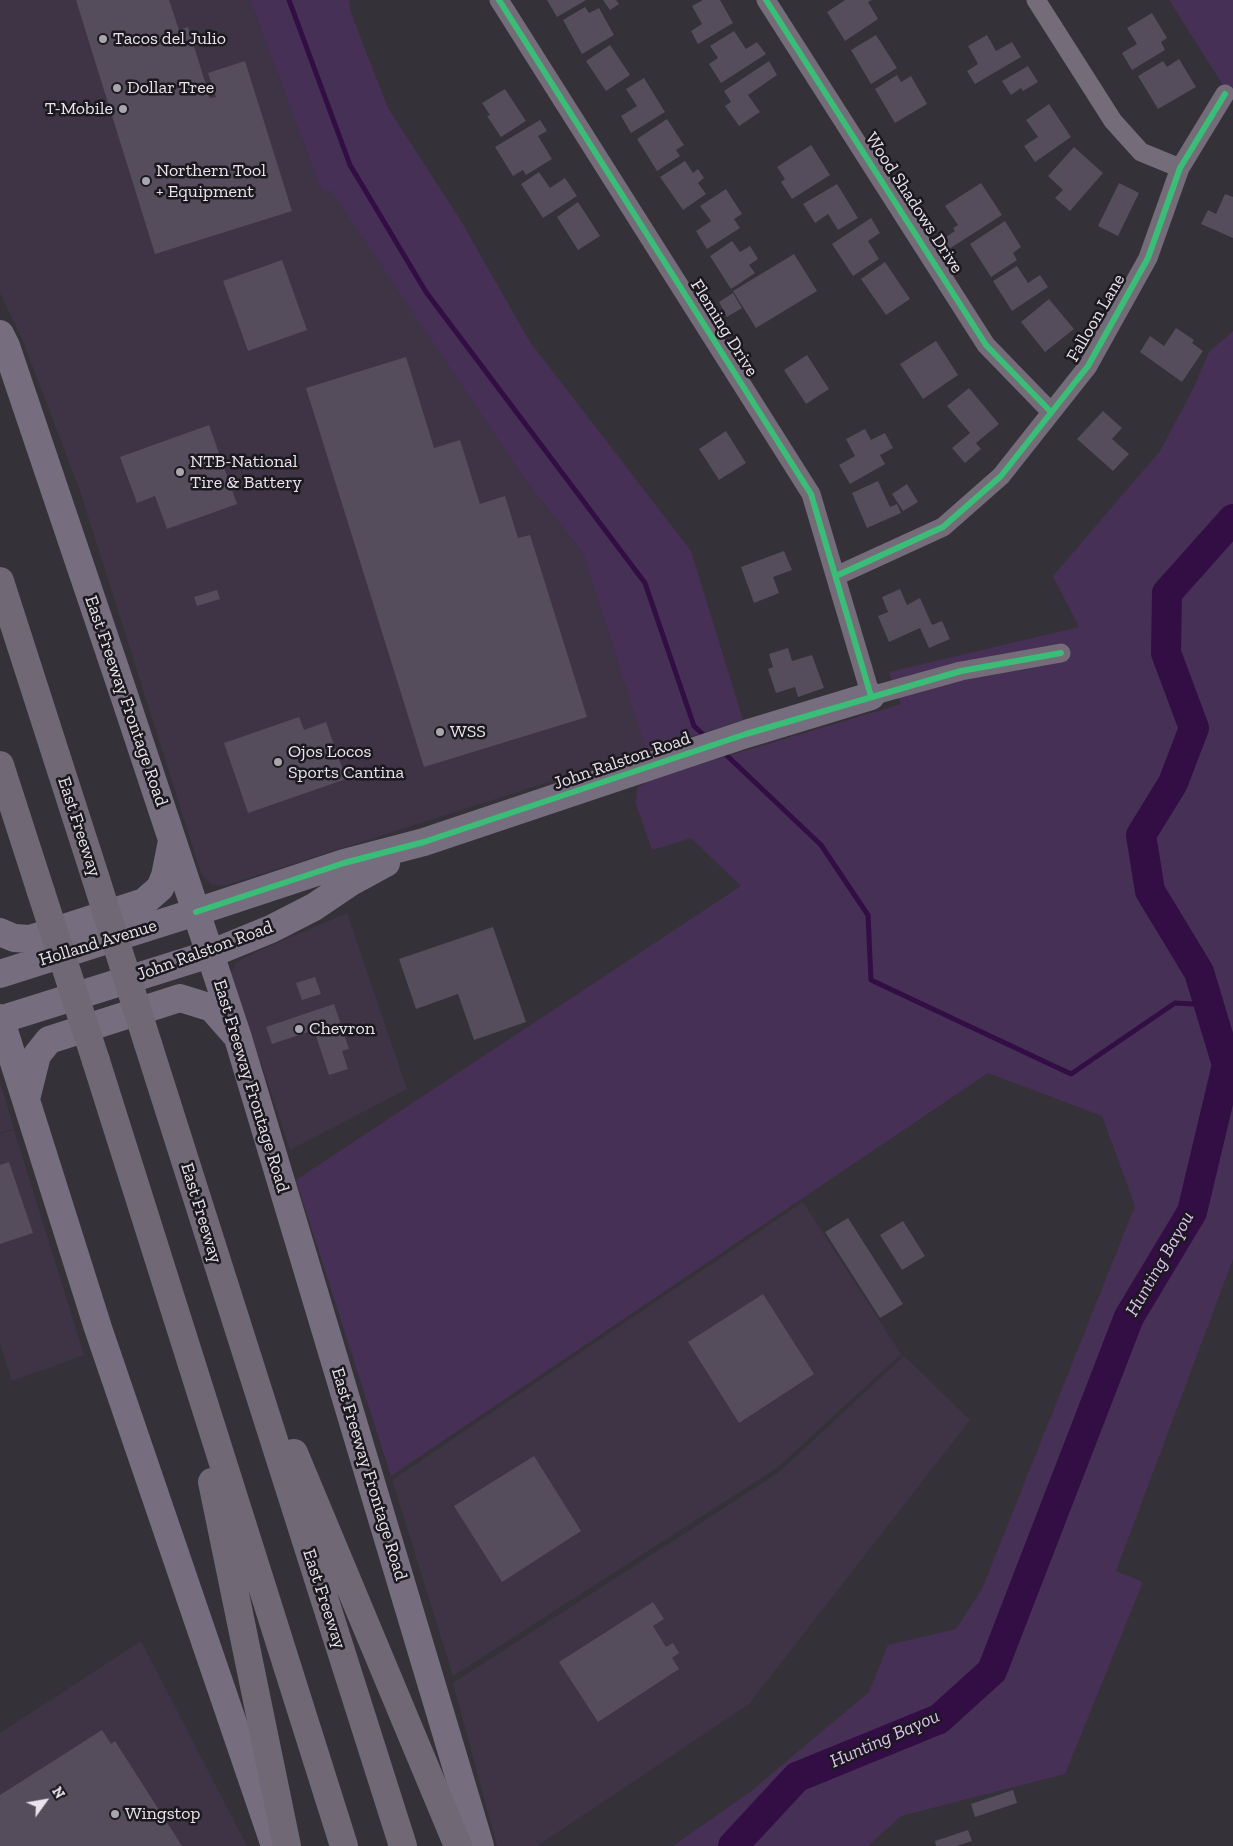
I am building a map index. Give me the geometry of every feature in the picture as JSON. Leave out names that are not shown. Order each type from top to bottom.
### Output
[{"type":"highway","name":"East Freeway","points":[[0,581],[403,1846]]},
{"type":"highway","points":[[0,765],[96,1061],[344,1846]]},
{"type":"highway","points":[[221,1279],[458,1846]]},
{"type":"highway","points":[[182,1336],[288,1846]]},
{"type":"main road","name":"East Freeway Frontage Road","points":[[0,334],[6,346],[173,839],[238,1038],[480,1846]]},
{"type":"main road","name":"John Ralston Road","points":[[196,912],[344,863],[424,842],[746,734],[871,696]]},
{"type":"main road","points":[[0,932],[14,938],[30,939],[144,902],[160,888],[165,876],[173,839]]},
{"type":"main road","name":"John Ralston Road","points":[[0,1019],[210,954],[270,929],[314,908],[351,882],[424,842]]},
{"type":"main road","name":"Holland Avenue","points":[[0,974],[196,912]]},
{"type":"main road","points":[[26,1099],[37,1055],[49,1040],[180,998],[212,1008],[238,1038]]},
{"type":"main road","points":[[0,1019],[111,1365],[275,1846]]},
{"type":"street","name":"Fleming Drive","points":[[499,0],[811,494],[871,696]]},
{"type":"street","name":"Wood Shadows Drive","points":[[766,0],[986,345],[1051,412]]},
{"type":"street","points":[[1036,0],[1112,121],[1141,152],[1180,168]]},
{"type":"street","name":"Falloon Lane","points":[[836,576],[943,527],[1001,476],[1088,366],[1148,258],[1180,168],[1225,94]]},
{"type":"street","name":"John Ralston Road","points":[[871,696],[961,671],[1061,653]]},
{"type":"shaded area","points":[[0,0],[250,0],[322,192],[331,189],[525,480],[583,553],[646,751],[224,886],[212,885],[202,876],[80,491],[22,339],[0,293]]},
{"type":"shaded area","points":[[250,0],[349,0],[351,13],[388,108],[461,221],[530,342],[691,551],[743,720],[646,751],[583,553],[525,480],[331,190],[322,192]]},
{"type":"shaded area","points":[[1169,0],[1233,0],[1233,101]]},
{"type":"shaded area","points":[[1233,331],[1233,1259],[1116,1571],[1143,1582],[1065,1774],[901,1816],[868,1846],[673,1846],[750,1792],[869,1692],[888,1645],[956,1629],[982,1589],[1135,1206],[1102,1116],[988,1073],[391,1476],[296,1180],[741,886],[691,838],[652,850],[636,804],[637,788],[651,779],[901,704],[889,672],[1079,627],[1053,576],[1160,451],[1192,391],[1209,352]]},
{"type":"shaded area","points":[[347,913],[407,1089],[290,1150],[231,973],[236,963],[247,956]]},
{"type":"shaded area","points":[[0,1081],[14,1129],[0,1133]]},
{"type":"shaded area","points":[[14,1130],[84,1355],[12,1381],[0,1344],[0,1134]]},
{"type":"shaded area","points":[[803,1202],[901,1354],[777,1468],[453,1676],[392,1480]]},
{"type":"shaded area","points":[[904,1356],[970,1420],[749,1704],[537,1846],[497,1846],[453,1683],[778,1473]]},
{"type":"shaded area","points":[[141,1641],[247,1846],[0,1846],[0,1733]]},
{"type":"building","points":[[76,0],[169,0],[179,30],[188,27],[210,98],[216,97],[208,73],[245,61],[292,211],[155,254]]},
{"type":"building","points":[[547,0],[586,0],[557,17]]},
{"type":"building","points":[[603,0],[616,0],[619,4],[610,10]]},
{"type":"building","points":[[703,0],[720,0],[733,23],[698,44],[691,31],[702,24],[692,6]]},
{"type":"building","points":[[845,0],[872,0],[868,2],[878,19],[845,41],[827,12]]},
{"type":"building","points":[[585,7],[589,13],[599,8],[614,35],[582,54],[563,20]]},
{"type":"building","points":[[1152,13],[1167,38],[1161,42],[1165,50],[1132,70],[1122,53],[1137,44],[1127,28]]},
{"type":"building","points":[[734,31],[746,49],[757,42],[766,54],[721,83],[709,64],[718,58],[710,46]]},
{"type":"building","points":[[876,35],[897,68],[871,84],[851,50]]},
{"type":"building","points":[[987,35],[996,51],[1012,42],[1021,57],[975,84],[967,71],[978,64],[968,46]]},
{"type":"building","points":[[610,45],[630,75],[606,91],[586,61]]},
{"type":"building","points":[[1179,59],[1196,87],[1158,109],[1138,76],[1163,61],[1167,67]]},
{"type":"building","points":[[769,61],[777,75],[748,95],[760,112],[739,126],[725,106],[731,102],[724,91]]},
{"type":"building","points":[[1028,66],[1038,82],[1023,91],[1021,88],[1011,95],[1002,81]]},
{"type":"building","points":[[897,75],[901,82],[911,76],[927,104],[895,123],[875,89]]},
{"type":"building","points":[[644,78],[665,112],[631,133],[621,116],[637,106],[626,89]]},
{"type":"building","points":[[505,89],[526,121],[501,137],[487,116],[490,115],[482,103]]},
{"type":"building","points":[[1049,104],[1071,137],[1035,162],[1024,146],[1038,137],[1026,120]]},
{"type":"building","points":[[667,119],[684,145],[676,150],[680,156],[657,171],[637,139]]},
{"type":"building","points":[[540,120],[547,131],[538,136],[552,159],[526,175],[523,170],[513,176],[495,147]]},
{"type":"building","points":[[811,145],[830,175],[792,199],[781,182],[785,179],[777,167]]},
{"type":"building","points":[[1074,147],[1103,173],[1070,211],[1055,198],[1063,190],[1048,176]]},
{"type":"building","points":[[685,161],[693,173],[698,169],[704,178],[698,183],[706,194],[683,210],[660,177]]},
{"type":"building","points":[[539,172],[550,188],[565,178],[577,196],[543,218],[521,184]]},
{"type":"building","points":[[981,183],[1002,215],[949,249],[943,239],[955,231],[953,228],[958,225],[945,206]]},
{"type":"building","points":[[1119,183],[1139,193],[1118,236],[1098,226]]},
{"type":"building","points":[[837,184],[858,218],[838,230],[828,214],[815,223],[803,204]]},
{"type":"building","points":[[726,189],[742,214],[734,219],[740,228],[707,249],[696,231],[711,221],[700,206]]},
{"type":"building","points":[[1225,194],[1233,197],[1233,238],[1201,224],[1208,210],[1216,214]]},
{"type":"building","points":[[578,202],[600,236],[578,250],[557,217]]},
{"type":"building","points":[[871,218],[880,233],[868,241],[879,259],[853,276],[832,244]]},
{"type":"building","points":[[1005,221],[1021,247],[1013,253],[1017,260],[991,277],[970,244]]},
{"type":"building","points":[[732,241],[740,252],[750,246],[758,259],[749,265],[755,273],[731,289],[710,256]]},
{"type":"building","points":[[794,254],[817,291],[756,328],[733,291]]},
{"type":"building","points":[[282,260],[307,330],[248,351],[223,281]]},
{"type":"building","points":[[885,262],[910,299],[886,315],[861,279]]},
{"type":"building","points":[[1017,266],[1028,283],[1040,275],[1048,287],[1012,311],[993,281]]},
{"type":"building","points":[[733,293],[742,308],[727,317],[719,302]]},
{"type":"building","points":[[1049,299],[1074,329],[1045,352],[1021,322]]},
{"type":"building","points":[[1176,328],[1194,340],[1192,343],[1203,351],[1182,382],[1140,352],[1150,336],[1164,346]]},
{"type":"building","points":[[936,341],[958,375],[923,399],[900,364]]},
{"type":"building","points":[[807,355],[829,389],[806,404],[784,370]]},
{"type":"building","points":[[406,357],[434,448],[460,440],[480,504],[505,496],[518,538],[530,535],[587,717],[424,767],[306,388]]},
{"type":"building","points":[[969,388],[999,424],[976,443],[981,449],[965,463],[952,448],[970,433],[947,406]]},
{"type":"building","points":[[1103,411],[1122,428],[1112,439],[1129,454],[1113,471],[1077,439]]},
{"type":"building","points":[[209,425],[237,504],[167,529],[155,496],[137,503],[120,457]]},
{"type":"building","points":[[865,429],[871,440],[885,433],[893,448],[880,455],[885,464],[850,484],[839,465],[855,456],[846,439]]},
{"type":"building","points":[[726,431],[746,463],[719,480],[699,449]]},
{"type":"building","points":[[878,481],[890,507],[897,504],[901,513],[867,528],[852,493]]},
{"type":"building","points":[[907,484],[918,502],[903,511],[892,494]]},
{"type":"building","points":[[784,551],[792,570],[773,577],[779,593],[754,603],[741,567]]},
{"type":"building","points":[[900,589],[907,605],[920,598],[932,625],[942,621],[950,639],[929,648],[920,628],[889,642],[878,616],[888,612],[882,597]]},
{"type":"building","points":[[217,590],[220,599],[197,606],[194,597]]},
{"type":"building","points":[[788,648],[792,661],[812,655],[824,688],[798,697],[795,687],[776,693],[768,669],[773,667],[769,654]]},
{"type":"building","points":[[299,717],[304,730],[326,722],[346,779],[248,813],[224,743]]},
{"type":"building","points":[[493,927],[526,1022],[474,1040],[458,994],[416,1009],[399,959]]},
{"type":"building","points":[[315,977],[321,994],[302,1000],[296,983]]},
{"type":"building","points":[[334,1004],[349,1049],[342,1051],[348,1069],[329,1075],[314,1030],[272,1044],[266,1027]]},
{"type":"building","points":[[9,1162],[33,1233],[0,1244],[0,1165]]},
{"type":"building","points":[[848,1218],[903,1304],[880,1318],[825,1232]]},
{"type":"building","points":[[903,1221],[925,1256],[902,1270],[880,1235]]},
{"type":"building","points":[[763,1294],[814,1374],[739,1423],[688,1342]]},
{"type":"building","points":[[534,1456],[581,1531],[502,1582],[454,1506]]},
{"type":"building","points":[[653,1602],[664,1619],[653,1626],[666,1647],[673,1643],[679,1653],[672,1658],[679,1669],[598,1722],[559,1662]]},
{"type":"building","points":[[102,1730],[111,1744],[115,1741],[182,1846],[0,1846],[0,1795]]},
{"type":"building","points":[[1013,1790],[1017,1803],[975,1817],[971,1804]]},
{"type":"building","points":[[968,1830],[972,1841],[957,1846],[936,1846],[935,1841]]},
{"type":"waterway","points":[[289,0],[350,165],[426,292],[645,583],[694,726],[707,738]]},
{"type":"waterway","name":"Hunting Bayou","points":[[733,1846],[797,1777],[939,1719],[992,1671],[1129,1317],[1192,1212],[1227,1065],[1199,972],[1150,891],[1141,835],[1173,783],[1194,728],[1166,653],[1167,593],[1233,519]]},
{"type":"waterway","points":[[1222,531],[1233,534]]},
{"type":"waterway","points":[[721,750],[821,845],[868,915],[871,980],[1071,1074],[1175,1003],[1210,1005]]},
{"type":"cycle path","points":[[499,0],[811,494],[871,696]]},
{"type":"cycle path","points":[[766,0],[986,345],[1051,412]]},
{"type":"cycle path","points":[[836,576],[943,527],[1001,476],[1088,366],[1148,258],[1180,168],[1225,94]]},
{"type":"cycle path","points":[[196,912],[344,863],[424,842],[746,734],[961,671],[1061,653]]},
{"type":"place","name":"Tacos del Julio","points":[[103,39]]},
{"type":"place","name":"Dollar Tree","points":[[117,88]]},
{"type":"place","name":"T-Mobile","points":[[123,109]]},
{"type":"place","name":"Northern Tool + Equipment","points":[[146,181]]},
{"type":"place","name":"NTB-National Tire & Battery","points":[[180,472]]},
{"type":"place","name":"WSS","points":[[440,732]]},
{"type":"place","name":"Ojos Locos Sports Cantina","points":[[278,762]]},
{"type":"place","name":"Chevron","points":[[299,1029]]},
{"type":"place","name":"Wingstop","points":[[115,1814]]}]
